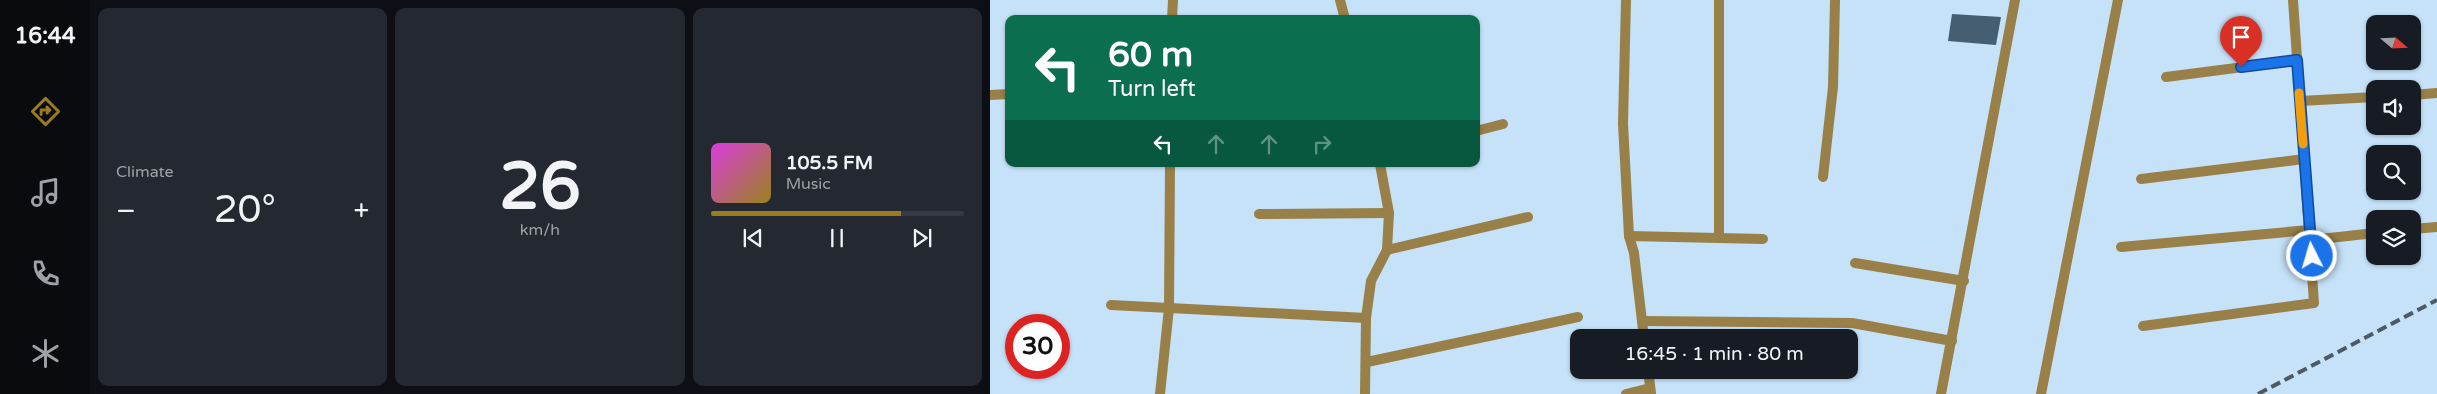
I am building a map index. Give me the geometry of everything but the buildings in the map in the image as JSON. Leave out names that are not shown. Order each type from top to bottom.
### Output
[{"type":"street","points":[[1172,15],[1173,0]]},
{"type":"street","points":[[1340,0],[1344,15]]},
{"type":"street","points":[[1626,0],[1623,124],[1629,236],[1634,253],[1643,329]]},
{"type":"street","points":[[1719,0],[1719,238]]},
{"type":"street","points":[[1823,177],[1833,87],[1835,0]]},
{"type":"street","points":[[1941,394],[1964,281],[2015,0]]},
{"type":"street","points":[[2041,394],[2118,0]]},
{"type":"street","points":[[2143,326],[2314,303],[2293,0]]},
{"type":"street","points":[[2166,77],[2297,60]]},
{"type":"street","points":[[2421,94],[2437,93]]},
{"type":"street","points":[[990,95],[1005,94]]},
{"type":"street","points":[[2300,101],[2366,97]]},
{"type":"street","points":[[1480,130],[1503,124]]},
{"type":"street","points":[[2141,179],[2304,159]]},
{"type":"street","points":[[1160,394],[1169,308],[1170,167]]},
{"type":"street","points":[[1364,394],[1367,362],[1366,318],[1371,281],[1387,250],[1389,213],[1381,167]]},
{"type":"street","points":[[1259,214],[1389,213]]},
{"type":"street","points":[[1387,250],[1528,217]]},
{"type":"street","points":[[2421,228],[2437,227]]},
{"type":"street","points":[[2121,247],[2366,233]]},
{"type":"street","points":[[1629,236],[1763,239]]},
{"type":"street","points":[[1855,263],[1964,281]]},
{"type":"street","points":[[1111,305],[1366,318]]},
{"type":"street","points":[[1367,362],[1578,317]]},
{"type":"street","points":[[1642,321],[1852,323],[1952,341]]},
{"type":"street","points":[[1626,394],[1651,391]]},
{"type":"railway","points":[[2258,394],[2437,300]]},
{"type":"slow traffic","points":[[2299,93],[2303,144]]},
{"type":"route","points":[[2241,67],[2297,60],[2312,256]]}]
